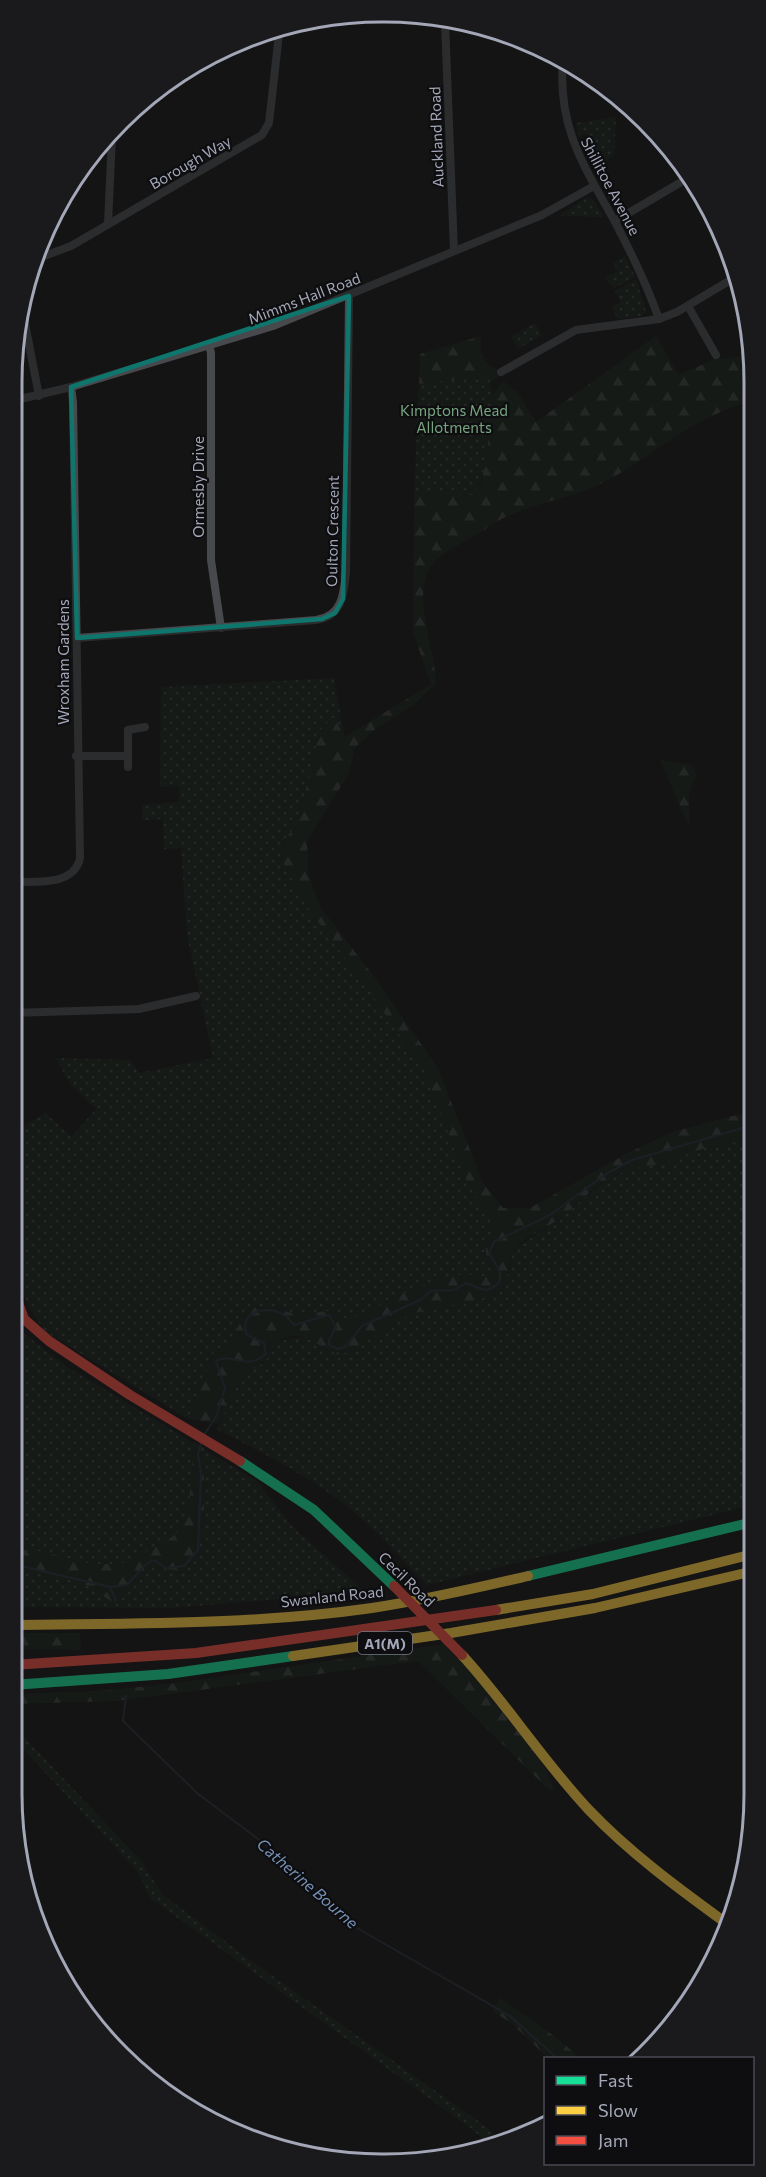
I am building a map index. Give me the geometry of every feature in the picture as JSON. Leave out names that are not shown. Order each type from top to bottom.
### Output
[{"type":"main road","name":"Cecil Road","points":[[22,1317],[30,1327],[49,1341],[280,1485],[314,1510],[394,1586],[493,1687],[580,1799],[638,1855],[678,1889],[721,1919]]},
{"type":"main road","name":"Swanland Road","points":[[22,1625],[222,1621],[369,1608],[439,1597],[744,1524]]},
{"type":"main road","name":"A1(M)","points":[[22,1664],[196,1653],[441,1619],[593,1594],[744,1556]]},
{"type":"main road","name":"A1(M)","points":[[22,1684],[168,1674],[451,1633],[595,1608],[744,1573]]},
{"type":"street","name":"Auckland Road","points":[[445,28],[454,251]]},
{"type":"street","name":"Borough Way","points":[[46,256],[58,253],[262,135],[269,123],[278,39]]},
{"type":"street","name":"Shillitoe Avenue","points":[[562,71],[561,88],[572,141],[643,275],[659,319]]},
{"type":"street","points":[[108,224],[106,215],[111,146]]},
{"type":"street","points":[[615,222],[682,182]]},
{"type":"street","name":"Mimms Hall Road","points":[[22,399],[273,326],[542,215],[594,186]]},
{"type":"street","points":[[501,372],[576,330],[659,319],[688,306],[728,281]]},
{"type":"street","name":"Oulton Crescent","points":[[77,639],[322,619],[335,613],[343,599],[346,572],[349,296]]},
{"type":"street","points":[[688,306],[716,355]]},
{"type":"street","points":[[27,332],[39,396]]},
{"type":"street","name":"Ormesby Drive","points":[[209,345],[211,353],[211,560],[222,628]]},
{"type":"street","name":"Wroxham Gardens","points":[[22,881],[59,879],[76,868],[80,852],[76,756],[77,639],[73,402],[70,387]]},
{"type":"street","points":[[128,767],[128,730],[145,727]]},
{"type":"street","points":[[76,756],[128,756]]},
{"type":"street","points":[[22,1013],[137,1010],[196,996]]},
{"type":"highlighted area","points":[[349,296],[343,599],[335,613],[322,619],[77,638],[71,387]]},
{"type":"green space","points":[[616,117],[614,156],[594,168],[586,153],[592,150],[586,133],[579,135],[576,123]]},
{"type":"green space","points":[[586,198],[593,199],[604,217],[559,216]]},
{"type":"green space","points":[[625,256],[635,277],[615,288],[604,278],[618,271],[613,263]]},
{"type":"green space","points":[[636,279],[646,311],[641,316],[618,319],[611,307],[621,302],[615,291]]},
{"type":"green space","points":[[535,323],[542,335],[518,349],[511,337]]},
{"type":"green space","points":[[481,336],[483,356],[497,370],[498,377],[490,383],[489,375],[419,384],[420,354]]},
{"type":"green space","points":[[656,336],[679,375],[715,359],[743,357],[744,404],[708,417],[600,484],[502,519],[434,562],[425,580],[423,594],[436,683],[416,703],[374,730],[355,748],[348,775],[307,841],[309,877],[320,907],[373,975],[438,1068],[483,1183],[503,1208],[530,1208],[626,1154],[672,1132],[744,1113],[744,1141],[705,1148],[662,1164],[637,1168],[609,1178],[559,1219],[517,1246],[511,1257],[505,1281],[498,1291],[490,1295],[410,1315],[358,1347],[339,1355],[301,1337],[285,1338],[277,1343],[263,1363],[238,1377],[219,1424],[188,1419],[214,1352],[229,1345],[242,1319],[251,1308],[268,1306],[298,1315],[327,1311],[352,1319],[435,1281],[469,1274],[483,1277],[491,1269],[486,1246],[495,1233],[488,1214],[468,1184],[425,1072],[362,980],[312,914],[282,861],[284,840],[298,823],[320,730],[333,717],[345,737],[431,684],[413,632],[414,493],[473,495],[482,480],[491,426],[491,397],[503,381],[518,393],[536,422]]},
{"type":"green space","name":"Kimptons Mead Allotments","points":[[489,375],[493,405],[489,453],[473,495],[414,493],[419,384]]},
{"type":"green space","points":[[334,678],[345,738],[320,730],[298,823],[284,840],[282,861],[312,914],[362,980],[425,1072],[468,1184],[488,1214],[495,1233],[486,1246],[491,1269],[489,1274],[483,1277],[478,1275],[432,1282],[352,1319],[327,1311],[298,1315],[268,1306],[242,1319],[229,1346],[214,1352],[188,1419],[46,1332],[31,1311],[22,1286],[22,1126],[46,1113],[71,1137],[96,1109],[69,1083],[56,1058],[130,1060],[139,1073],[213,1058],[187,935],[181,848],[164,849],[163,819],[142,820],[142,805],[179,802],[179,786],[160,787],[161,687]]},
{"type":"green space","points":[[660,760],[692,765],[697,777],[689,794],[689,827]]},
{"type":"green space","points":[[744,1141],[744,1507],[427,1585],[380,1536],[343,1503],[288,1467],[216,1429],[222,1421],[238,1377],[264,1363],[277,1343],[291,1338],[303,1338],[327,1350],[355,1349],[386,1326],[412,1314],[446,1304],[510,1269],[512,1254],[518,1246],[560,1219],[607,1179],[639,1165],[656,1165],[700,1149]]},
{"type":"green space","points":[[22,1332],[66,1366],[258,1482],[291,1525],[365,1592],[171,1608],[22,1607]]},
{"type":"green space","points":[[194,1442],[204,1448],[204,1507],[198,1550],[189,1564],[175,1570],[155,1564],[144,1573],[126,1595],[120,1598],[111,1601],[83,1583],[22,1570],[22,1550],[39,1551],[91,1564],[119,1564],[135,1559],[151,1548],[164,1544],[181,1529],[189,1502]]},
{"type":"green space","points":[[22,1633],[80,1633],[81,1650],[22,1650]]},
{"type":"green space","points":[[444,1644],[523,1735],[548,1774],[553,1788],[548,1789],[418,1661],[116,1701],[22,1704],[22,1694],[98,1691],[169,1684]]},
{"type":"green space","points":[[22,1735],[143,1863],[162,1894],[496,2136],[484,2140],[150,1898],[137,1871],[22,1748]]},
{"type":"green space","points":[[500,1998],[580,2057],[547,2057],[512,2024],[493,2011]]},
{"type":"waterway","points":[[204,1435],[216,1417],[225,1388],[216,1361],[227,1358],[252,1361],[266,1354],[264,1343],[247,1335],[245,1327],[246,1321],[256,1312],[263,1310],[277,1312],[294,1325],[329,1315],[336,1327],[329,1340],[329,1345],[338,1349],[345,1347],[362,1326],[420,1300],[431,1291],[454,1290],[466,1283],[484,1290],[495,1286],[500,1281],[500,1271],[489,1253],[494,1242],[550,1215],[606,1174],[632,1160],[744,1128]]},
{"type":"waterway","points":[[22,1566],[110,1587],[127,1585],[145,1565],[154,1560],[166,1568],[184,1566],[198,1550],[201,1474],[198,1454],[201,1443]]},
{"type":"waterway","name":"Catherine Bourne","points":[[110,1587],[116,1601]]},
{"type":"waterway","name":"Catherine Bourne","points":[[126,1696],[123,1721],[197,1793],[270,1848],[357,1928],[510,2016],[556,2057]]},
{"type":"traffic: fast","points":[[240,1461],[314,1510],[394,1586]]},
{"type":"traffic: fast","points":[[528,1576],[744,1524]]},
{"type":"traffic: fast","points":[[22,1684],[168,1674],[293,1656]]},
{"type":"traffic: slow","points":[[496,1610],[593,1594],[744,1556]]},
{"type":"traffic: slow","points":[[293,1656],[451,1633],[595,1608],[744,1573]]},
{"type":"traffic: slow","points":[[22,1625],[192,1622],[327,1614],[450,1594],[528,1576]]},
{"type":"traffic: slow","points":[[462,1655],[589,1810],[638,1855],[721,1919]]},
{"type":"traffic: jam","points":[[22,1314],[24,1319],[49,1341],[130,1395],[240,1461]]},
{"type":"traffic: jam","points":[[394,1586],[462,1655]]},
{"type":"traffic: jam","points":[[22,1664],[196,1653],[496,1610]]}]
